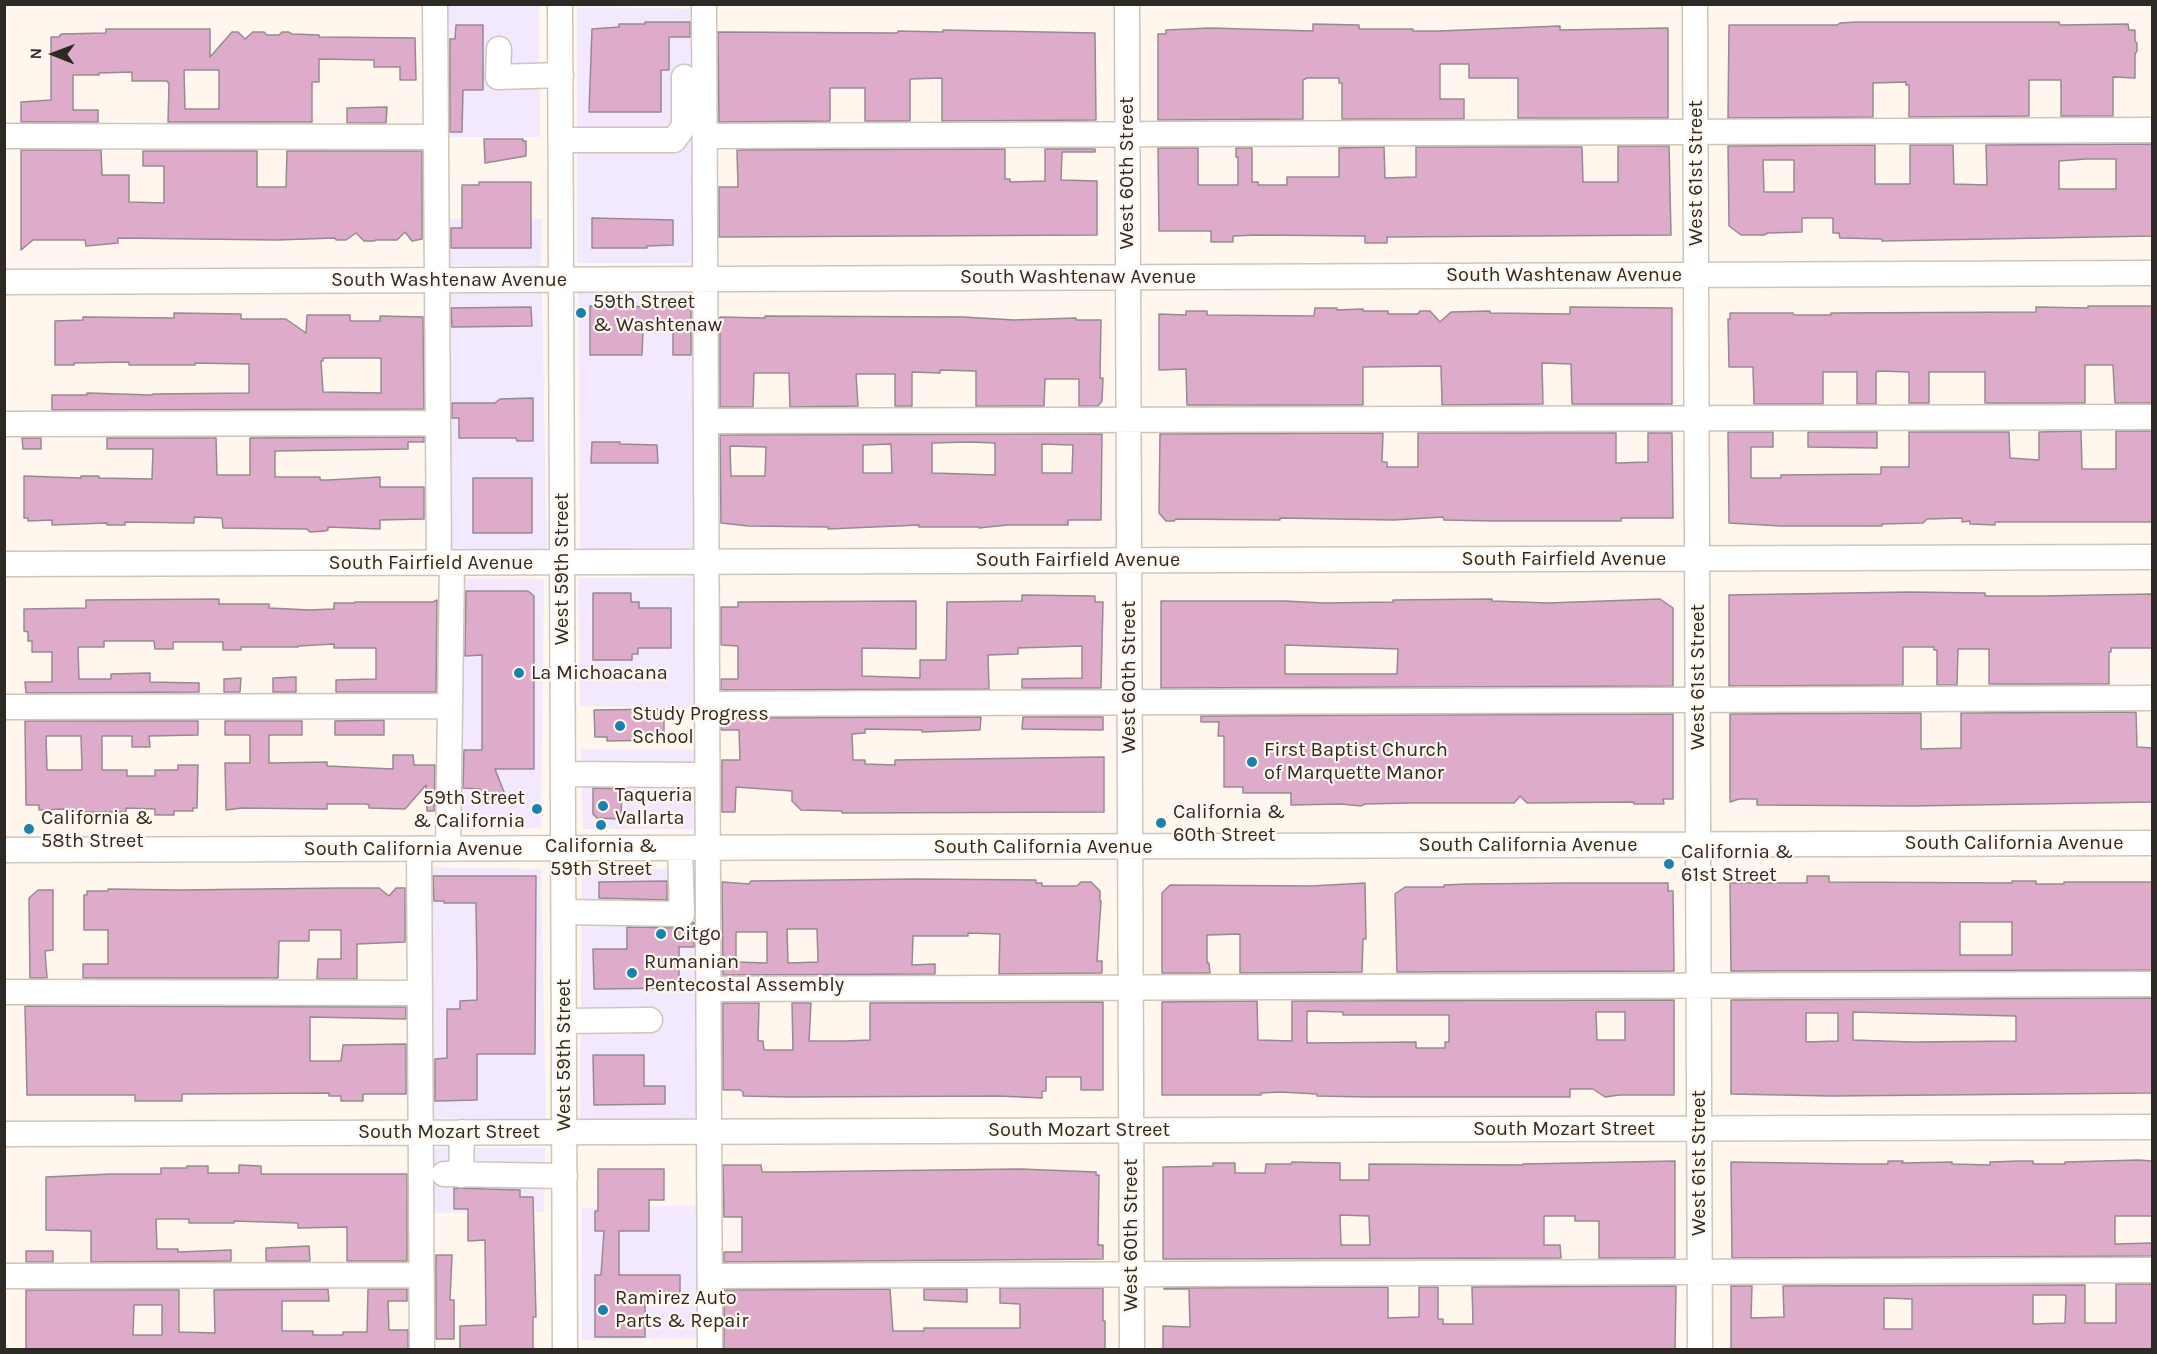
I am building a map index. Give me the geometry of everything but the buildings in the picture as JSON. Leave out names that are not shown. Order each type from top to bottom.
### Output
[{"type":"street","points":[[435,4],[438,423],[450,706],[448,849]]},
{"type":"street","name":"West 59th Street","points":[[560,4],[565,1350]]},
{"type":"street","points":[[704,4],[698,129],[705,279],[710,1350]]},
{"type":"street","name":"West 60th Street","points":[[1127,4],[1132,1350]]},
{"type":"street","name":"West 61st Street","points":[[1695,4],[1700,1350]]},
{"type":"street","points":[[499,49],[498,77],[561,75]]},
{"type":"street","points":[[684,76],[698,129]]},
{"type":"street","points":[[561,140],[674,140],[698,129],[1127,134],[2152,130]]},
{"type":"street","points":[[4,136],[436,137]]},
{"type":"street","name":"South Washtenaw Avenue","points":[[4,282],[2152,273]]},
{"type":"street","points":[[706,421],[2152,417]]},
{"type":"street","points":[[4,424],[438,423]]},
{"type":"street","name":"South Fairfield Avenue","points":[[4,564],[2152,557]]},
{"type":"street","points":[[707,704],[2152,698]]},
{"type":"street","points":[[4,707],[450,706]]},
{"type":"street","points":[[563,774],[692,775]]},
{"type":"street","name":"South California Avenue","points":[[4,850],[2152,843]]},
{"type":"street","points":[[564,912],[682,914],[680,848]]},
{"type":"street","points":[[419,849],[422,1350]]},
{"type":"street","points":[[708,989],[2152,984]]},
{"type":"street","points":[[4,992],[420,993]]},
{"type":"street","points":[[564,1021],[650,1020]]},
{"type":"street","name":"South Mozart Street","points":[[4,1134],[2152,1127]]},
{"type":"street","points":[[462,1132],[453,1174],[565,1176]]},
{"type":"street","points":[[710,1275],[2152,1270]]},
{"type":"street","points":[[4,1276],[421,1275]]},
{"type":"shaded area","points":[[435,5],[539,6],[540,137],[436,137]]},
{"type":"shaded area","points":[[577,7],[704,9],[705,263],[577,263]]},
{"type":"shaded area","points":[[437,219],[542,219],[541,266],[437,265]]},
{"type":"shaded area","points":[[542,293],[547,550],[439,551],[437,294]]},
{"type":"shaded area","points":[[578,293],[705,294],[706,551],[580,550]]},
{"type":"shaded area","points":[[709,577],[707,708],[580,706],[578,578]]},
{"type":"shaded area","points":[[452,578],[544,579],[541,828],[449,830]]},
{"type":"shaded area","points":[[581,749],[707,750],[708,829],[583,829]]},
{"type":"shaded area","points":[[419,867],[541,869],[546,1120],[421,1118]]},
{"type":"shaded area","points":[[708,868],[709,1120],[580,1120],[582,870]]},
{"type":"shaded area","points":[[421,1148],[545,1148],[544,1212],[421,1213]]},
{"type":"shaded area","points":[[709,1205],[710,1338],[582,1340],[582,1208]]},
{"type":"place","name":"59th Street & Washtenaw","points":[[581,313]]},
{"type":"place","name":"La Michoacana","points":[[519,673]]},
{"type":"place","name":"Study Progress School","points":[[620,726]]},
{"type":"place","name":"First Baptist Church of Marquette Manor","points":[[1252,762]]},
{"type":"place","name":"Taqueria Vallarta","points":[[603,806]]},
{"type":"place","name":"59th Street & California","points":[[537,809]]},
{"type":"place","name":"California & 60th Street","points":[[1161,823]]},
{"type":"place","name":"California & 59th Street","points":[[601,825]]},
{"type":"place","name":"California & 58th Street","points":[[29,829]]},
{"type":"place","name":"California & 61st Street","points":[[1669,864]]},
{"type":"place","name":"Citgo","points":[[661,934]]},
{"type":"place","name":"Rumanian Pentecostal Assembly","points":[[632,973]]},
{"type":"place","name":"Ramirez Auto Parts & Repair","points":[[603,1310]]}]
